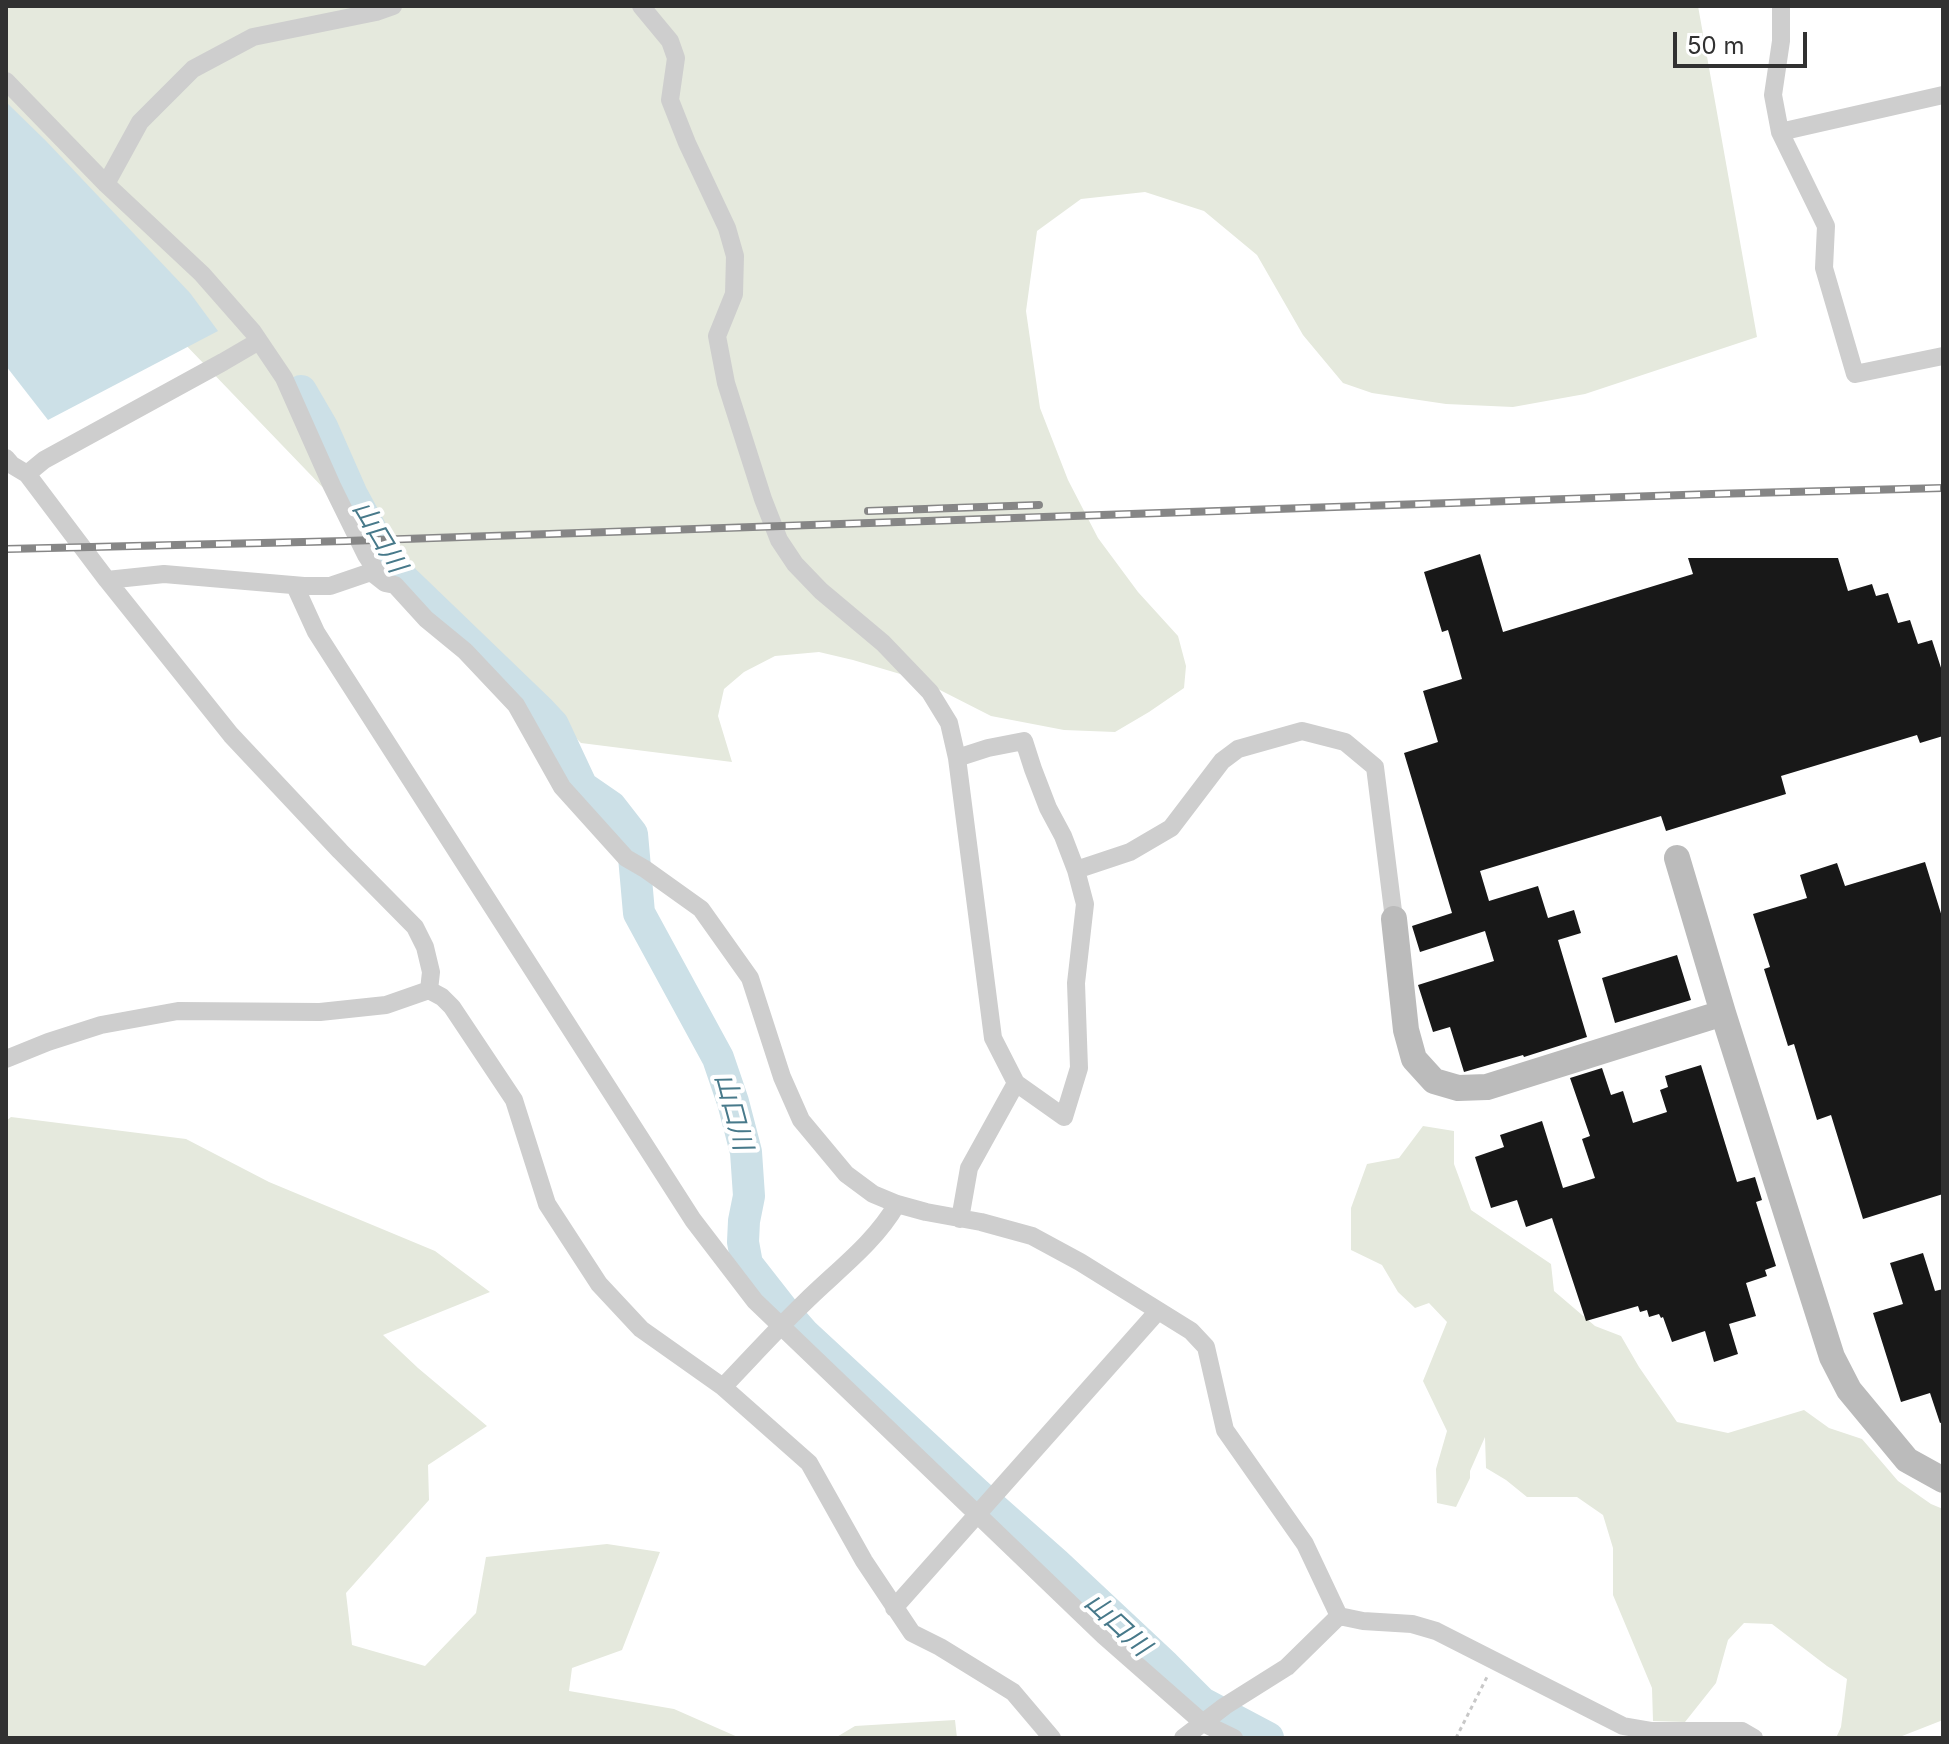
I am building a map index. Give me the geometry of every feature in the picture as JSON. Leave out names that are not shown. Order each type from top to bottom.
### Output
[{"type":"street","points":[[106,184],[140,122],[193,69],[253,37],[393,6]]},
{"type":"street","points":[[641,6],[670,41],[676,58],[670,100],[727,228],[735,256],[734,294],[717,336],[730,397],[759,488],[779,540],[795,564],[821,591],[883,643],[930,692],[949,723],[957,758],[993,1038],[1016,1083],[1064,1117],[1079,1068],[1076,983],[1085,904],[1076,870],[1048,808],[1024,741],[957,758]]},
{"type":"street","points":[[1781,6],[1781,41],[1773,95],[1780,132],[1826,226],[1824,268],[1855,374],[1943,356]]},
{"type":"street","points":[[6,81],[106,184],[202,274],[259,341],[284,378],[359,541],[385,583]]},
{"type":"street","points":[[1780,132],[1943,95]]},
{"type":"street","points":[[27,474],[44,460],[259,341]]},
{"type":"street","points":[[6,458],[27,474],[231,735],[415,927],[425,947],[431,972],[429,990]]},
{"type":"street","points":[[107,580],[164,574],[295,586],[330,586],[371,572],[385,583],[395,585],[426,619],[465,651],[516,705],[562,787],[626,858],[701,909],[750,978],[782,1077],[801,1120],[846,1174],[873,1194],[897,1204],[1032,1236],[1191,1331],[1206,1347],[1225,1430],[1305,1544],[1339,1616]]},
{"type":"street","points":[[295,586],[316,632],[693,1220],[755,1301],[1104,1636],[1203,1723],[1234,1738]]},
{"type":"street","points":[[1076,870],[1130,852],[1171,828],[1222,761],[1238,749],[1302,731],[1345,742],[1375,767],[1406,1030],[1414,1059],[1434,1081],[1458,1088],[1487,1087],[1723,1013]]},
{"type":"street","points":[[1677,858],[1832,1357],[1849,1390],[1907,1460],[1943,1480]]},
{"type":"street","points":[[6,1059],[101,1025],[178,1011],[320,1012],[386,1005],[429,990],[442,997],[452,1007],[514,1100],[547,1204],[599,1284],[641,1329],[723,1387],[809,1463],[864,1561],[912,1633],[1013,1692],[1052,1738]]},
{"type":"street","points":[[960,1219],[969,1168],[1016,1083]]},
{"type":"street","points":[[723,1387],[887,1222],[897,1204]]},
{"type":"street","points":[[894,1608],[1158,1311]]},
{"type":"street","points":[[1339,1616],[1412,1624],[1436,1631],[1623,1726],[1652,1731],[1742,1731],[1754,1738]]},
{"type":"street","points":[[1183,1738],[1225,1706],[1287,1667],[1339,1616]]},
{"type":"path","points":[[1456,1738],[1495,1662]]},
{"type":"shaded area","points":[[6,6],[1698,6],[1757,337],[1585,394],[1513,407],[1446,404],[1372,393],[1343,383],[1303,335],[1257,255],[1204,211],[1145,192],[1081,199],[1037,231],[1026,311],[1040,408],[1068,480],[1098,538],[1138,592],[1178,636],[1186,666],[1184,688],[1115,732],[1064,730],[991,716],[907,676],[853,660],[819,652],[775,656],[744,672],[724,689],[718,716],[732,762],[581,743],[356,522],[180,339],[6,138]]},
{"type":"shaded area","points":[[6,102],[190,293],[218,331],[48,420],[6,366]]},
{"type":"shaded area","points":[[11,1117],[186,1139],[269,1182],[435,1251],[490,1292],[383,1335],[487,1426],[428,1465],[429,1500],[346,1593],[352,1645],[425,1666],[476,1613],[486,1557],[607,1544],[660,1552],[622,1650],[572,1668],[569,1691],[674,1709],[740,1738],[6,1738],[6,1121]]},
{"type":"shaded area","points":[[1423,1126],[1454,1131],[1454,1164],[1471,1210],[1551,1264],[1554,1291],[1595,1326],[1621,1336],[1677,1422],[1728,1433],[1804,1410],[1829,1428],[1862,1439],[1898,1481],[1943,1509],[1943,1720],[1897,1738],[1836,1738],[1841,1727],[1847,1679],[1772,1624],[1744,1623],[1728,1640],[1716,1683],[1685,1722],[1653,1721],[1652,1688],[1613,1595],[1613,1548],[1603,1515],[1577,1497],[1527,1497],[1486,1468],[1485,1437],[1456,1507],[1437,1503],[1436,1469],[1447,1431],[1423,1381],[1447,1322],[1429,1303],[1415,1308],[1398,1292],[1382,1265],[1351,1250],[1351,1208],[1367,1164],[1399,1158]]},
{"type":"shaded area","points":[[955,1720],[957,1738],[835,1738],[855,1726]]},
{"type":"building","points":[[1480,554],[1503,632],[1693,574],[1688,558],[1838,558],[1848,591],[1872,584],[1876,596],[1888,593],[1898,623],[1910,620],[1918,644],[1932,640],[1943,674],[1943,736],[1920,743],[1917,735],[1781,776],[1786,794],[1666,831],[1661,816],[1480,871],[1489,901],[1538,886],[1548,918],[1574,910],[1581,933],[1558,940],[1587,1037],[1464,1072],[1450,1027],[1433,1032],[1418,985],[1494,961],[1485,931],[1420,952],[1412,926],[1452,913],[1404,753],[1438,742],[1423,691],[1462,679],[1448,630],[1442,632],[1424,572]]},
{"type":"building","points":[[1925,862],[1943,920],[1943,1194],[1863,1219],[1831,1115],[1817,1120],[1794,1044],[1788,1046],[1764,969],[1770,967],[1753,914],[1807,898],[1800,875],[1837,863],[1845,886]]},
{"type":"building","points":[[1677,955],[1691,1000],[1615,1023],[1602,978]]},
{"type":"building","points":[[1701,1065],[1737,1182],[1755,1177],[1762,1200],[1756,1202],[1776,1266],[1765,1270],[1767,1276],[1746,1283],[1756,1316],[1729,1324],[1738,1354],[1714,1362],[1705,1331],[1672,1342],[1663,1317],[1659,1314],[1649,1317],[1647,1310],[1640,1312],[1638,1306],[1586,1321],[1552,1218],[1526,1227],[1517,1200],[1491,1208],[1475,1157],[1504,1147],[1500,1135],[1542,1121],[1563,1188],[1595,1178],[1582,1139],[1590,1136],[1570,1078],[1602,1068],[1611,1095],[1623,1091],[1633,1123],[1667,1112],[1660,1090],[1668,1087],[1665,1076]]},
{"type":"building","points":[[1923,1253],[1935,1291],[1943,1289],[1943,1422],[1940,1423],[1930,1393],[1901,1402],[1873,1313],[1903,1304],[1890,1263]]},
{"type":"waterway","name":"山口川","points":[[301,391],[383,552],[404,580],[553,725],[582,787],[611,807],[632,834],[639,913],[718,1058],[733,1102],[746,1152],[749,1196],[743,1242],[747,1264],[804,1334],[1055,1563],[1202,1703],[1268,1738]]},
{"type":"railway","points":[[6,549],[346,541],[1943,488]]},
{"type":"railway","points":[[868,511],[1039,505]]}]
